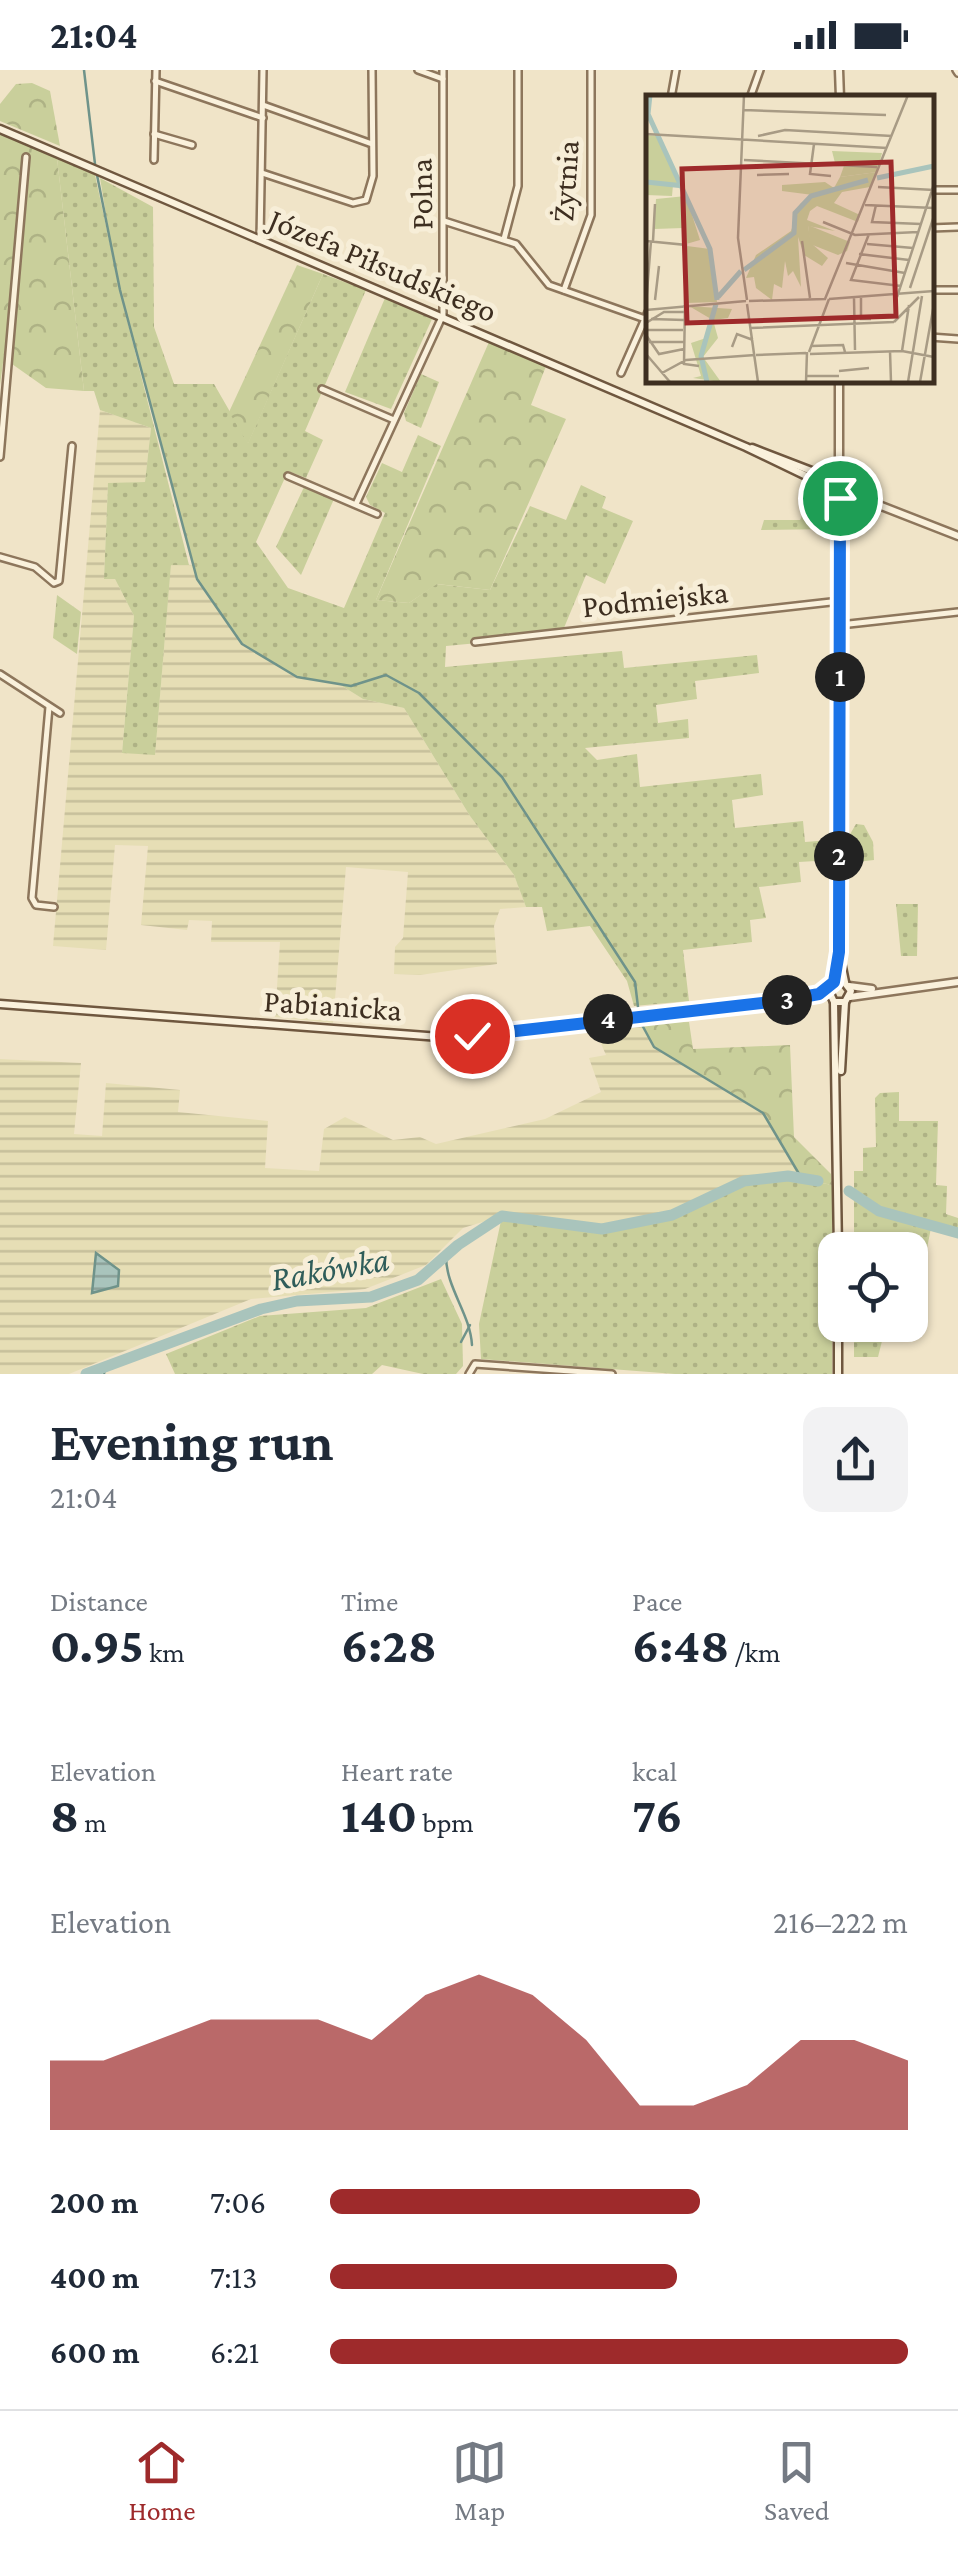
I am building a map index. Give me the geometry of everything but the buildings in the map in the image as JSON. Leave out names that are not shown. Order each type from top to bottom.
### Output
[{"type":"main road","points":[[839,70],[840,95]]},
{"type":"main road","name":"Józefa Piłsudskiego","points":[[0,129],[746,447],[819,482],[839,486],[958,536]]},
{"type":"main road","points":[[839,382],[839,952],[831,985],[839,1097]]},
{"type":"main road","name":"Józefa Piłsudskiego","points":[[746,447],[827,477],[839,486]]},
{"type":"main road","points":[[827,477],[839,470]]},
{"type":"main road","points":[[819,482],[833,492],[841,511]]},
{"type":"main road","points":[[841,511],[848,502],[863,496]]},
{"type":"main road","points":[[838,1232],[839,1097],[848,1000],[839,952]]},
{"type":"main road","points":[[848,1000],[883,990],[958,982]]},
{"type":"main road","points":[[847,984],[883,990]]},
{"type":"main road","name":"Pabianicka","points":[[780,1001],[847,984]]},
{"type":"main road","name":"Pabianicka","points":[[0,1004],[440,1037],[780,1001],[848,1000]]},
{"type":"main road","points":[[838,1342],[838,1374]]},
{"type":"street","points":[[154,160],[156,70]]},
{"type":"street","points":[[260,240],[263,70]]},
{"type":"street","points":[[262,173],[361,202],[366,200],[373,176],[372,70]]},
{"type":"street","points":[[418,70],[442,79]]},
{"type":"street","name":"Polna","points":[[442,70],[442,317]]},
{"type":"street","points":[[504,239],[518,186],[518,70]]},
{"type":"street","name":"Żytnia","points":[[564,290],[591,215],[591,70]]},
{"type":"street","points":[[672,95],[676,70]]},
{"type":"street","points":[[751,95],[760,70]]},
{"type":"street","points":[[156,81],[263,118]]},
{"type":"street","points":[[263,104],[372,144]]},
{"type":"street","points":[[154,134],[192,145]]},
{"type":"street","points":[[0,458],[26,157]]},
{"type":"street","points":[[444,221],[504,239],[525,250],[541,278],[564,290],[646,317]]},
{"type":"street","points":[[356,504],[442,317]]},
{"type":"street","points":[[622,373],[646,319]]},
{"type":"street","points":[[933,337],[958,339]]},
{"type":"street","points":[[322,389],[394,420]]},
{"type":"street","points":[[0,557],[35,568],[54,583],[59,581],[72,446]]},
{"type":"street","points":[[288,476],[377,514]]},
{"type":"street","name":"Podmiejska","points":[[475,642],[840,601]]},
{"type":"street","points":[[840,624],[958,612]]},
{"type":"street","points":[[0,674],[60,713]]},
{"type":"street","points":[[50,707],[32,898],[36,905],[54,907]]},
{"type":"street","points":[[470,1370],[612,1374]]},
{"type":"shaded area","points":[[100,410],[151,428],[145,482],[108,484],[104,578],[115,579],[134,616],[122,752],[155,754],[171,564],[193,565],[197,579],[297,677],[339,684],[363,699],[404,708],[470,816],[514,875],[526,907],[500,909],[494,926],[497,964],[420,975],[394,974],[395,947],[403,938],[408,872],[346,867],[333,1023],[275,1017],[280,942],[211,942],[212,921],[189,920],[187,930],[141,925],[148,846],[115,845],[106,950],[53,946]]},
{"type":"shaded area","points":[[641,1023],[654,1047],[763,1113],[802,1179],[787,1176],[722,1188],[672,1215],[602,1229],[502,1216],[463,1228],[426,1265],[365,1289],[251,1299],[69,1374],[0,1374],[0,1059],[81,1063],[74,1134],[102,1136],[106,1083],[180,1090],[178,1112],[268,1121],[265,1168],[319,1171],[324,1129],[345,1117],[393,1140],[420,1137],[436,1144],[545,1119],[601,1092],[589,1058],[606,1055],[595,1030]]},
{"type":"green space","points":[[32,83],[50,91],[60,146],[0,121],[0,104],[16,84]]},
{"type":"green space","points":[[0,134],[57,158],[84,391],[46,388],[12,364],[3,363],[0,385]]},
{"type":"green space","points":[[57,158],[95,175],[114,263],[100,178],[153,207],[154,327],[174,384],[214,384],[248,443],[323,274],[366,290],[305,431],[323,440],[306,478],[288,471],[256,542],[288,588],[344,608],[385,513],[370,505],[366,497],[382,463],[402,472],[418,435],[441,446],[376,600],[409,603],[436,584],[490,590],[530,506],[566,520],[581,485],[606,497],[602,508],[633,521],[605,584],[586,575],[561,635],[446,646],[445,667],[622,651],[624,668],[757,655],[759,673],[695,681],[697,699],[656,705],[658,723],[688,719],[689,738],[585,748],[597,760],[637,754],[640,787],[761,774],[763,795],[732,800],[735,828],[803,821],[805,842],[831,840],[832,860],[799,862],[801,882],[759,887],[766,918],[750,920],[752,942],[683,950],[689,1001],[634,1006],[627,981],[590,926],[547,931],[542,907],[526,907],[514,875],[470,816],[404,708],[363,699],[339,684],[297,677],[242,644],[197,579],[123,304],[189,565],[171,565],[155,755],[122,753],[134,616],[115,579],[104,579],[108,483],[145,482],[151,428],[100,410],[94,391],[84,391]]},
{"type":"green space","points":[[297,265],[323,274],[248,444],[229,412]]},
{"type":"green space","points":[[385,298],[432,319],[391,409],[345,392]]},
{"type":"green space","points":[[489,342],[546,366],[531,405],[566,419],[490,590],[437,584],[409,603],[376,600]]},
{"type":"green space","points":[[421,374],[439,382],[421,428],[406,421],[404,413]]},
{"type":"green space","points":[[304,487],[334,499],[301,575],[276,547]]},
{"type":"green space","points":[[816,487],[834,512],[834,529],[761,530],[764,520],[800,520]]},
{"type":"green space","points":[[57,595],[81,612],[77,654],[53,638]]},
{"type":"green space","points":[[856,824],[864,825],[873,842],[874,860],[848,863],[849,836]]},
{"type":"green space","points":[[896,904],[918,904],[917,956],[901,956]]},
{"type":"green space","points":[[689,1022],[693,1049],[790,1045],[794,1137],[831,1174],[832,1185],[802,1179],[763,1113],[654,1047],[641,1023]]},
{"type":"green space","points":[[899,1092],[899,1121],[938,1121],[936,1185],[947,1186],[946,1214],[958,1218],[958,1235],[931,1228],[928,1243],[928,1232],[854,1232],[854,1171],[863,1171],[863,1148],[876,1147],[875,1098],[880,1093]]},
{"type":"green space","points":[[788,1176],[832,1185],[832,1232],[818,1232],[818,1342],[832,1342],[832,1374],[675,1374],[481,1359],[479,1324],[502,1216],[602,1229],[672,1215],[744,1181]]},
{"type":"green space","points":[[441,1279],[462,1324],[463,1366],[456,1374],[423,1374],[382,1365],[372,1374],[175,1374],[166,1354],[260,1316],[366,1308]]},
{"type":"green space","points":[[854,1342],[882,1342],[878,1357],[854,1357]]},
{"type":"water","points":[[96,1253],[119,1270],[118,1286],[92,1293]]},
{"type":"waterway","points":[[84,70],[95,164]]},
{"type":"waterway","points":[[97,175],[120,290],[197,579],[242,644],[297,677],[351,686],[386,675],[419,693],[502,777],[635,982],[638,1007]]},
{"type":"waterway","name":"Rakówka","points":[[641,1023],[654,1047],[763,1113],[802,1179]]},
{"type":"waterway","name":"Rakówka","points":[[86,1374],[261,1309],[297,1301],[371,1297],[418,1280],[458,1245],[502,1216],[602,1229],[672,1215],[744,1181],[788,1176],[818,1181]]},
{"type":"waterway","name":"Rakówka","points":[[849,1191],[879,1211],[958,1233]]},
{"type":"waterway","points":[[446,1256],[472,1345]]},
{"type":"waterway","points":[[461,1342],[470,1325]]},
{"type":"waterway","name":"Rakówka","points":[[104,1374],[105,1367]]},
{"type":"route","points":[[472,1036],[780,1001],[819,994],[834,982],[839,952],[840,498]]}]
